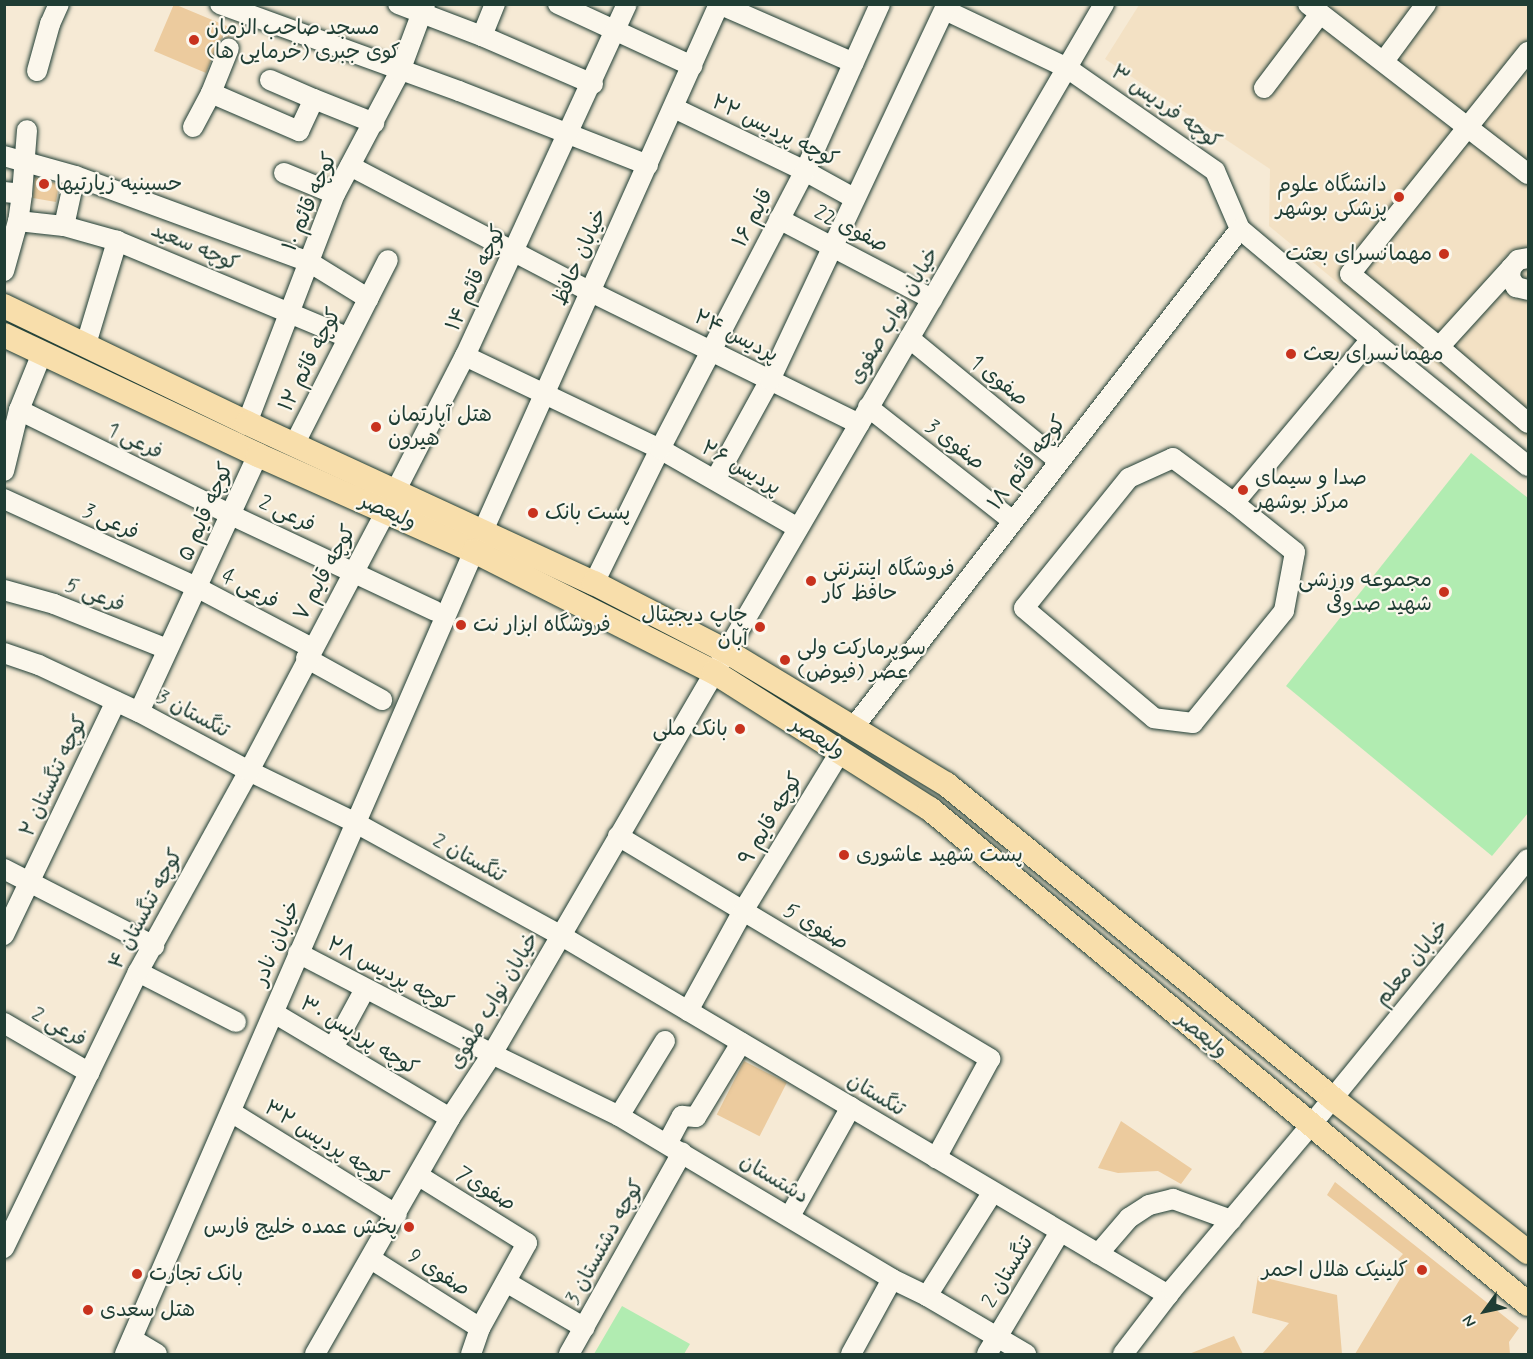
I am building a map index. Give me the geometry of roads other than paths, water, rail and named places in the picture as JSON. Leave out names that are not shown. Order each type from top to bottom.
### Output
[{"type":"main road","name":"ولیعصر","points":[[4,306],[247,423],[295,443],[391,501]]},
{"type":"main road","name":"ولیعصر","points":[[4,335],[258,455],[391,501],[479,540],[594,583],[726,651],[946,784],[1332,1098],[1528,1252]]},
{"type":"main road","name":"ولیعصر","points":[[479,540],[714,672],[930,809],[1528,1304]]},
{"type":"main road","points":[[1004,870],[1023,847]]},
{"type":"street","points":[[37,71],[50,24],[59,4]]},
{"type":"street","points":[[220,4],[570,133],[648,165]]},
{"type":"street","points":[[398,4],[424,9],[593,84]]},
{"type":"street","points":[[482,36],[495,4]]},
{"type":"street","points":[[558,4],[692,66]]},
{"type":"street","name":"کوچه قائم ۱۴","points":[[391,501],[465,356],[617,32],[627,4]]},
{"type":"street","points":[[719,4],[854,63]]},
{"type":"street","name":"خیابان حافظ","points":[[479,540],[719,4]]},
{"type":"street","name":"قایم ۱۶","points":[[594,583],[711,350],[805,171],[880,4]]},
{"type":"street","name":"خیابان نواب صفوی","points":[[315,1354],[397,1215],[450,1118],[492,1054],[1104,4]]},
{"type":"street","points":[[1384,62],[1426,4]]},
{"type":"street","points":[[715,480],[770,380],[946,7]]},
{"type":"street","name":"کوچه فردیس ۳","points":[[946,7],[1067,68],[1215,171],[1240,229]]},
{"type":"street","name":"کوچه قائم ۱۰","points":[[247,423],[335,195],[400,70],[424,9]]},
{"type":"street","points":[[1263,88],[1314,9],[1528,174]]},
{"type":"street","points":[[193,127],[211,93],[229,48]]},
{"type":"street","points":[[1528,52],[1350,274],[1528,423]]},
{"type":"street","points":[[270,80],[374,123]]},
{"type":"street","points":[[211,93],[299,131],[314,99]]},
{"type":"street","name":"کوچه پردیس ۲۲","points":[[674,108],[805,171],[854,198]]},
{"type":"street","points":[[4,272],[18,221],[13,193],[26,162],[27,130]]},
{"type":"street","points":[[4,156],[75,176],[309,262],[369,299]]},
{"type":"street","name":"پردیس ۲۴","points":[[350,166],[591,291],[859,424]]},
{"type":"street","points":[[284,173],[335,195]]},
{"type":"street","points":[[64,226],[75,176]]},
{"type":"street","name":"صفوی 22","points":[[779,219],[932,299]]},
{"type":"street","name":"کوچه سعید","points":[[18,221],[64,226],[117,241],[347,337]]},
{"type":"street","points":[[1240,229],[1528,466]]},
{"type":"street","name":"کوچه قائم ۱۸","points":[[853,728],[1240,229]]},
{"type":"street","points":[[86,344],[117,241]]},
{"type":"street","points":[[1439,347],[1522,258]]},
{"type":"street","points":[[1522,258],[1510,278],[1516,287],[1528,290]]},
{"type":"street","name":"کوچه قائم ۱۲","points":[[295,443],[388,260]]},
{"type":"street","name":"صفوی 1","points":[[909,338],[1059,461]]},
{"type":"street","points":[[1234,503],[1371,339]]},
{"type":"street","points":[[4,471],[19,411],[42,352]]},
{"type":"street","name":"پردیس ۲۶","points":[[465,356],[660,450],[798,528]]},
{"type":"street","name":"صفوی 3","points":[[868,407],[1013,521]]},
{"type":"street","name":"فرعی 1","points":[[19,411],[231,515]]},
{"type":"street","name":"کوچه قایم ۵","points":[[139,712],[258,455]]},
{"type":"street","points":[[1173,458],[1234,503],[1295,552],[1284,611],[1193,723],[1154,718],[1024,608],[1129,478],[1173,458]]},
{"type":"street","name":"فرعی 3","points":[[4,499],[198,588]]},
{"type":"street","name":"کوچه قایم ۷","points":[[249,771],[309,653],[355,573],[391,501]]},
{"type":"street","name":"فرعی 2","points":[[231,515],[435,611]]},
{"type":"street","name":"خیابان نادر","points":[[129,1347],[479,540]]},
{"type":"street","name":"فرعی 4","points":[[198,588],[309,653],[382,700]]},
{"type":"street","name":"فرعی 5","points":[[4,590],[54,604],[167,649]]},
{"type":"street","name":"تنگستان 3","points":[[4,653],[139,712],[249,771],[356,823]]},
{"type":"street","name":"کوچه تنگستان ۲","points":[[4,935],[116,701]]},
{"type":"street","name":"کوچه قایم ۹","points":[[688,1011],[743,911],[840,752]]},
{"type":"street","name":"کوچه تنگستان ۴","points":[[4,1248],[138,972],[249,771]]},
{"type":"street","name":"تنگستان 2","points":[[356,823],[560,935]]},
{"type":"street","name":"صفوی 5","points":[[618,836],[990,1059],[936,1158]]},
{"type":"street","name":"خیابان معلم","points":[[1311,1125],[1528,859]]},
{"type":"street","points":[[4,869],[154,946]]},
{"type":"street","name":"تنگستان","points":[[560,935],[1168,1295]]},
{"type":"street","name":"کوچه پردیس ۲۸","points":[[298,953],[492,1054]]},
{"type":"street","points":[[138,972],[236,1022]]},
{"type":"street","points":[[333,1048],[365,989]]},
{"type":"street","name":"کوچه پردیس ۳۰","points":[[274,1013],[450,1118]]},
{"type":"street","name":"فرعی 2","points":[[4,1023],[90,1073]]},
{"type":"street","points":[[619,1116],[665,1041]]},
{"type":"street","name":"کوچه دشتستان 3","points":[[569,1354],[585,1328],[674,1148],[682,1116],[696,1117],[741,1043]]},
{"type":"street","name":"دشتستان","points":[[492,1054],[619,1116],[674,1148],[891,1279],[927,1296],[992,1346],[1026,1354]]},
{"type":"street","points":[[790,1216],[851,1107]]},
{"type":"street","name":"کوچه پردیس ۳۲","points":[[231,1112],[397,1215]]},
{"type":"street","points":[[1124,1354],[1168,1295],[1311,1125]]},
{"type":"street","name":"صفوی7","points":[[419,1176],[527,1243],[506,1282]]},
{"type":"street","points":[[927,1296],[992,1192]]},
{"type":"street","points":[[1098,1254],[1130,1218],[1149,1205],[1173,1199],[1231,1220]]},
{"type":"street","name":"تنگستان 2","points":[[992,1346],[1060,1232]]},
{"type":"street","name":"صفوی 9","points":[[371,1258],[480,1328]]},
{"type":"street","points":[[852,1354],[891,1279]]},
{"type":"street","points":[[471,1354],[480,1328],[506,1282],[585,1328]]},
{"type":"street","points":[[129,1347],[157,1354]]},
{"type":"place","name":"مسجد صاحب الزمان (خرمایی ها) کوی جبری","points":[[194,40]]},
{"type":"place","name":"حسینیه زیارتیها","points":[[44,184]]},
{"type":"place","name":"دانشگاه علوم پزشکی بوشهر","points":[[1399,197]]},
{"type":"place","name":"مهمانسرای بعثت","points":[[1444,254]]},
{"type":"place","name":"مهمانسرای بعث","points":[[1291,354]]},
{"type":"place","name":"هتل آپارتمان هیرون","points":[[376,427]]},
{"type":"place","name":"صدا و سیمای مرکز بوشهر","points":[[1243,490]]},
{"type":"place","name":"پست بانک","points":[[533,513]]},
{"type":"place","name":"فروشگاه اینترنتی حافظ کار","points":[[811,581]]},
{"type":"place","name":"مجموعه ورزشی شهید صدوقی","points":[[1444,592]]},
{"type":"place","name":"فروشگاه ابزار نت","points":[[461,625]]},
{"type":"place","name":"چاپ دیجیتال آبان","points":[[760,627]]},
{"type":"place","name":"سوپرمارکت ولی عصر (فیوض)","points":[[785,660]]},
{"type":"place","name":"بانک ملی","points":[[740,729]]},
{"type":"place","name":"پست شهید عاشوری","points":[[844,855]]},
{"type":"place","name":"پخش عمده خلیج فارس","points":[[409,1227]]},
{"type":"place","name":"کلینیک هلال احمر","points":[[1422,1270]]},
{"type":"place","name":"بانک تجارت","points":[[137,1274]]},
{"type":"place","name":"هتل سعدی","points":[[88,1310]]}]
